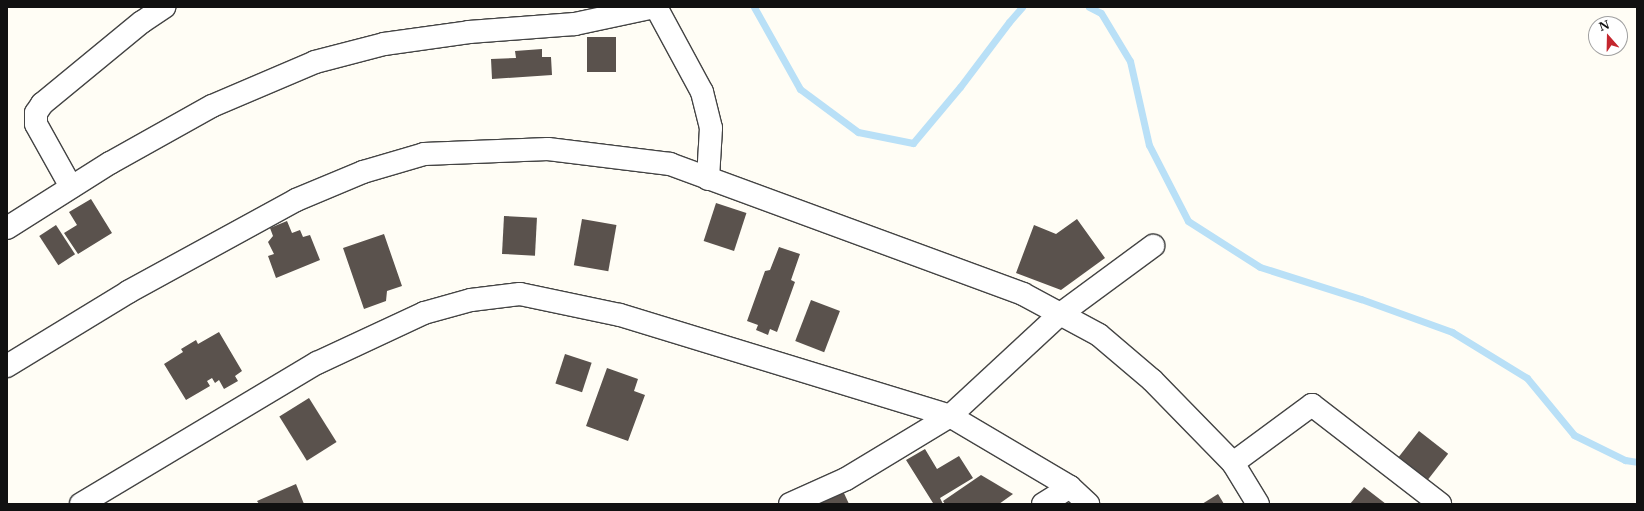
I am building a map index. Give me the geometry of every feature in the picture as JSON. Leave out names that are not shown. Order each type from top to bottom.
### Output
[{"type":"street","points":[[71,187],[36,124],[36,113],[48,99],[142,22],[164,7]]},
{"type":"street","points":[[7,228],[110,163],[212,106],[315,62],[384,44],[469,32],[575,24],[655,7],[702,92],[711,128],[708,179]]},
{"type":"street","points":[[7,366],[128,292],[296,200],[363,172],[424,154],[548,149],[670,164],[1023,294],[1099,335],[1152,380],[1233,463],[1258,504]]},
{"type":"street","points":[[790,504],[846,479],[950,416],[1059,314],[1153,246]]},
{"type":"street","points":[[81,504],[317,363],[424,313],[471,300],[520,294],[620,315],[950,416],[1070,487],[1088,504]]},
{"type":"street","points":[[1233,463],[1312,405],[1440,504]]},
{"type":"street","points":[[1042,504],[1070,487]]},
{"type":"building","points":[[587,37],[616,37],[616,72],[587,72]]},
{"type":"building","points":[[542,49],[542,57],[551,57],[552,75],[492,79],[491,59],[516,58],[515,51]]},
{"type":"building","points":[[91,199],[112,233],[78,254],[64,233],[77,225],[69,212]]},
{"type":"building","points":[[716,203],[746,213],[734,251],[704,241]]},
{"type":"building","points":[[504,216],[537,218],[535,256],[502,254]]},
{"type":"building","points":[[582,219],[616,225],[608,271],[574,265]]},
{"type":"building","points":[[1077,219],[1105,258],[1061,290],[1016,273],[1034,225],[1056,234]]},
{"type":"building","points":[[287,221],[292,233],[300,230],[303,237],[310,235],[320,260],[276,278],[268,256],[274,254],[268,242],[273,236],[270,228]]},
{"type":"building","points":[[56,225],[75,254],[58,265],[39,236]]},
{"type":"building","points":[[384,234],[402,286],[387,291],[386,301],[364,309],[343,248]]},
{"type":"building","points":[[779,247],[800,254],[791,280],[795,282],[777,332],[770,329],[768,335],[756,330],[758,325],[747,321],[765,271],[770,270]]},
{"type":"building","points":[[811,300],[840,311],[824,352],[795,341]]},
{"type":"building","points":[[219,332],[242,371],[235,376],[238,381],[224,389],[219,380],[215,383],[212,378],[207,381],[210,386],[186,400],[164,364],[183,352],[181,349],[196,340],[198,344]]},
{"type":"building","points":[[565,354],[592,363],[582,392],[555,383]]},
{"type":"building","points":[[607,368],[638,379],[634,391],[645,395],[628,441],[586,426]]},
{"type":"building","points":[[309,398],[337,442],[307,461],[279,417]]},
{"type":"building","points":[[1419,431],[1448,454],[1424,485],[1394,463]]},
{"type":"building","points":[[925,449],[937,469],[959,456],[973,478],[940,498],[943,504],[931,504],[933,503],[906,460]]},
{"type":"building","points":[[981,475],[1013,494],[999,504],[945,504],[943,501]]},
{"type":"building","points":[[296,484],[304,504],[259,504],[257,501]]},
{"type":"building","points":[[1364,487],[1386,504],[1350,504]]},
{"type":"building","points":[[843,491],[849,504],[817,504]]},
{"type":"building","points":[[1218,494],[1224,504],[1202,504]]},
{"type":"waterway","points":[[754,7],[800,89],[858,132],[913,143],[960,87],[1022,7]]},
{"type":"waterway","points":[[1089,7],[1101,13],[1130,61],[1149,145],[1188,221],[1260,267],[1361,299],[1452,332],[1527,378],[1574,435],[1625,460],[1637,462]]}]
